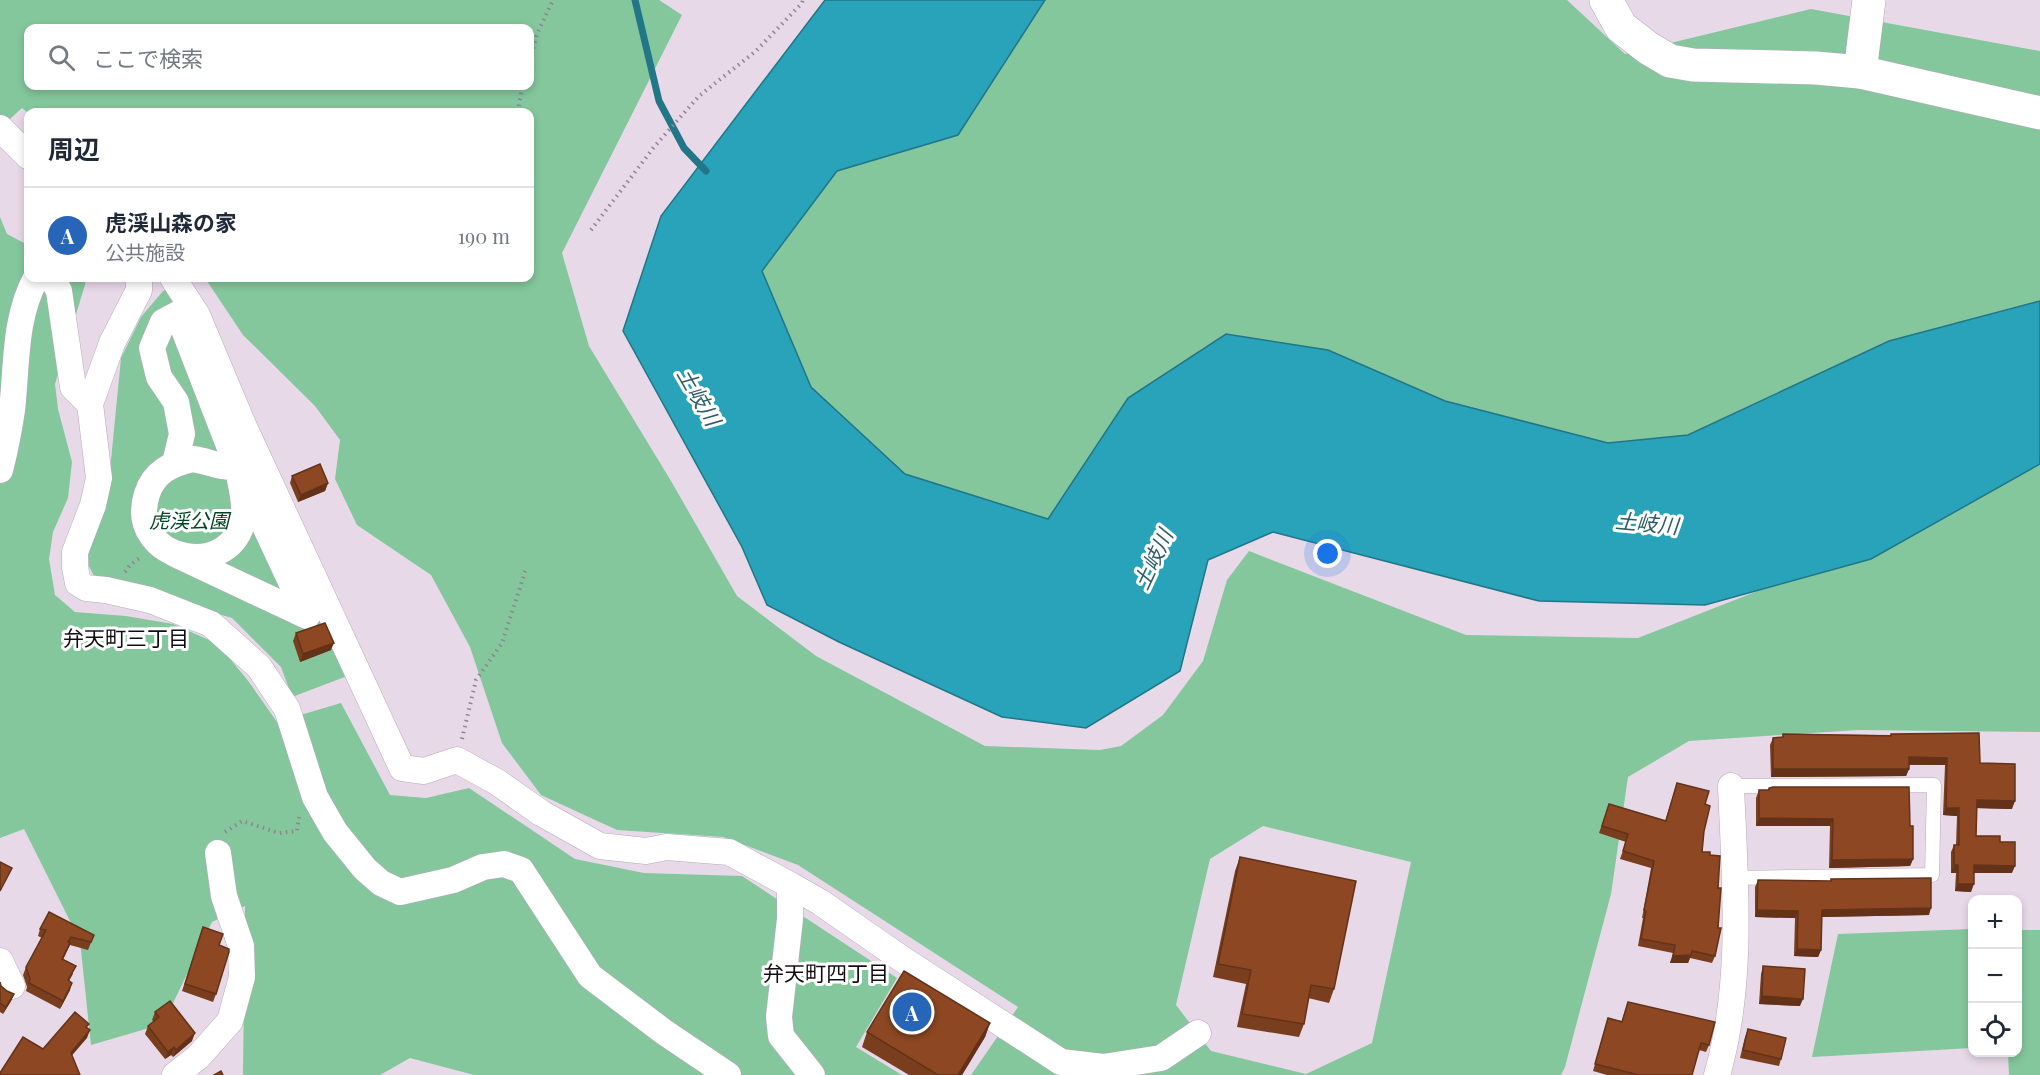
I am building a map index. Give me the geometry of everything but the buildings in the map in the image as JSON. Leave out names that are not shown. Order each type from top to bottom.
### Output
[{"type":"street","points":[[1606,0],[1621,27],[1648,48],[1670,61],[1693,65],[1816,68],[1860,72],[2040,113]]},
{"type":"street","points":[[1860,72],[1869,0]]},
{"type":"street","points":[[0,128],[24,152]]},
{"type":"street","points":[[0,470],[12,411],[20,325],[34,282]]},
{"type":"street","points":[[54,282],[59,291],[73,387],[90,404]]},
{"type":"street","points":[[176,282],[197,315],[194,332]]},
{"type":"street","points":[[139,284],[112,343],[90,404],[99,478],[93,504],[75,552],[78,583],[86,588],[150,600],[211,624],[259,667],[287,709],[315,797],[335,832],[365,869],[381,883],[400,892],[453,880],[483,867],[504,864],[521,870],[590,976],[664,1032],[728,1075]]},
{"type":"street","points":[[175,463],[182,434],[176,402],[159,377],[152,348],[163,322],[178,314],[194,332],[249,473],[320,617],[402,768],[424,771],[456,760],[497,782],[541,813],[600,846],[646,851],[667,847],[729,852],[820,902],[902,959],[1061,1062],[1103,1067],[1128,1065],[1161,1058],[1198,1033]]},
{"type":"street","points":[[151,558],[151,533],[145,517],[145,501],[150,484],[161,471],[175,463],[192,459],[208,461],[224,468],[249,473]]},
{"type":"street","points":[[151,558],[206,556],[221,550],[233,540],[241,526],[249,473]]},
{"type":"street","points":[[151,558],[320,617]]},
{"type":"street","points":[[1717,1075],[1724,1051],[1736,966],[1731,786]]},
{"type":"street","points":[[175,1075],[198,1056],[230,1021],[242,977],[241,946],[224,896],[218,853]]},
{"type":"street","points":[[790,885],[790,919],[779,1017],[781,1036],[812,1075]]},
{"type":"street","points":[[0,961],[12,986]]},
{"type":"lane","points":[[1731,786],[1934,785],[1932,875],[1734,878]]},
{"type":"path","points":[[534,45],[553,0]]},
{"type":"path","points":[[591,230],[654,147],[699,96],[756,51],[803,0]]},
{"type":"path","points":[[519,108],[521,90]]},
{"type":"path","points":[[456,760],[476,680],[502,643],[526,569]]},
{"type":"path","points":[[218,853],[226,832],[242,821],[279,833],[297,831],[298,820],[304,805],[315,797]]},
{"type":"green space","points":[[0,0],[659,0],[682,15],[562,253],[589,346],[737,596],[816,656],[985,746],[1100,750],[1121,746],[1163,715],[1203,661],[1227,580],[1249,551],[1466,635],[1638,638],[1943,518],[2040,464],[2040,732],[1858,730],[1689,741],[1628,777],[1611,894],[1561,1075],[971,1075],[1018,1007],[798,865],[723,837],[617,830],[541,795],[502,743],[470,647],[431,575],[357,525],[335,479],[340,440],[315,406],[243,335],[208,282],[534,282],[534,108],[22,108],[0,128]],"holes":[[[1263,826],[1411,862],[1372,1043],[1306,1074],[1211,1051],[1176,1005],[1210,859]]]},
{"type":"green space","points":[[1045,0],[1567,0],[1625,54],[1811,9],[2040,51],[2040,303],[2015,307],[1889,341],[1688,435],[1608,443],[1445,401],[1328,350],[1128,398],[1048,519],[905,474],[811,387],[762,271],[837,171],[958,135]]},
{"type":"green space","points":[[0,217],[7,234],[24,243],[24,282],[86,282],[55,384],[58,409],[72,462],[68,498],[53,532],[49,559],[55,595],[75,612],[126,616],[173,624],[218,644],[277,722],[341,703],[390,795],[426,798],[469,788],[575,859],[644,873],[742,876],[897,978],[856,1047],[902,1075],[474,1075],[410,1058],[380,1075],[243,1075],[245,906],[212,922],[163,1024],[91,1045],[80,941],[24,829],[0,838]]},
{"type":"green space","name":"虎渓公園","points":[[174,286],[350,675],[292,697],[281,667],[232,618],[95,578],[89,566],[88,552],[107,501],[121,358],[141,317],[163,291]]},
{"type":"green space","points":[[1968,929],[1968,1048],[1812,1057],[1838,934]]},
{"type":"green space","points":[[2022,930],[2040,930],[2040,1075],[2009,1075],[2008,1057],[2022,1057]]},
{"type":"water","name":"土岐川","points":[[825,0],[1045,0],[958,135],[837,171],[762,271],[811,387],[905,474],[1048,519],[1128,398],[1226,334],[1328,350],[1445,401],[1608,443],[1688,435],[1889,341],[2040,301],[2040,464],[1871,559],[1705,605],[1539,601],[1273,532],[1208,560],[1180,671],[1086,728],[1002,717],[839,642],[767,605],[742,547],[623,331],[661,216]]},
{"type":"waterway","points":[[635,0],[659,101],[684,148],[706,171]]},
{"type":"place","name":"虎渓山森の家","points":[[912,1012]]},
{"type":"district","name":"弁天町三丁目","points":[[126,637]]},
{"type":"district","name":"弁天町四丁目","points":[[826,972]]}]
